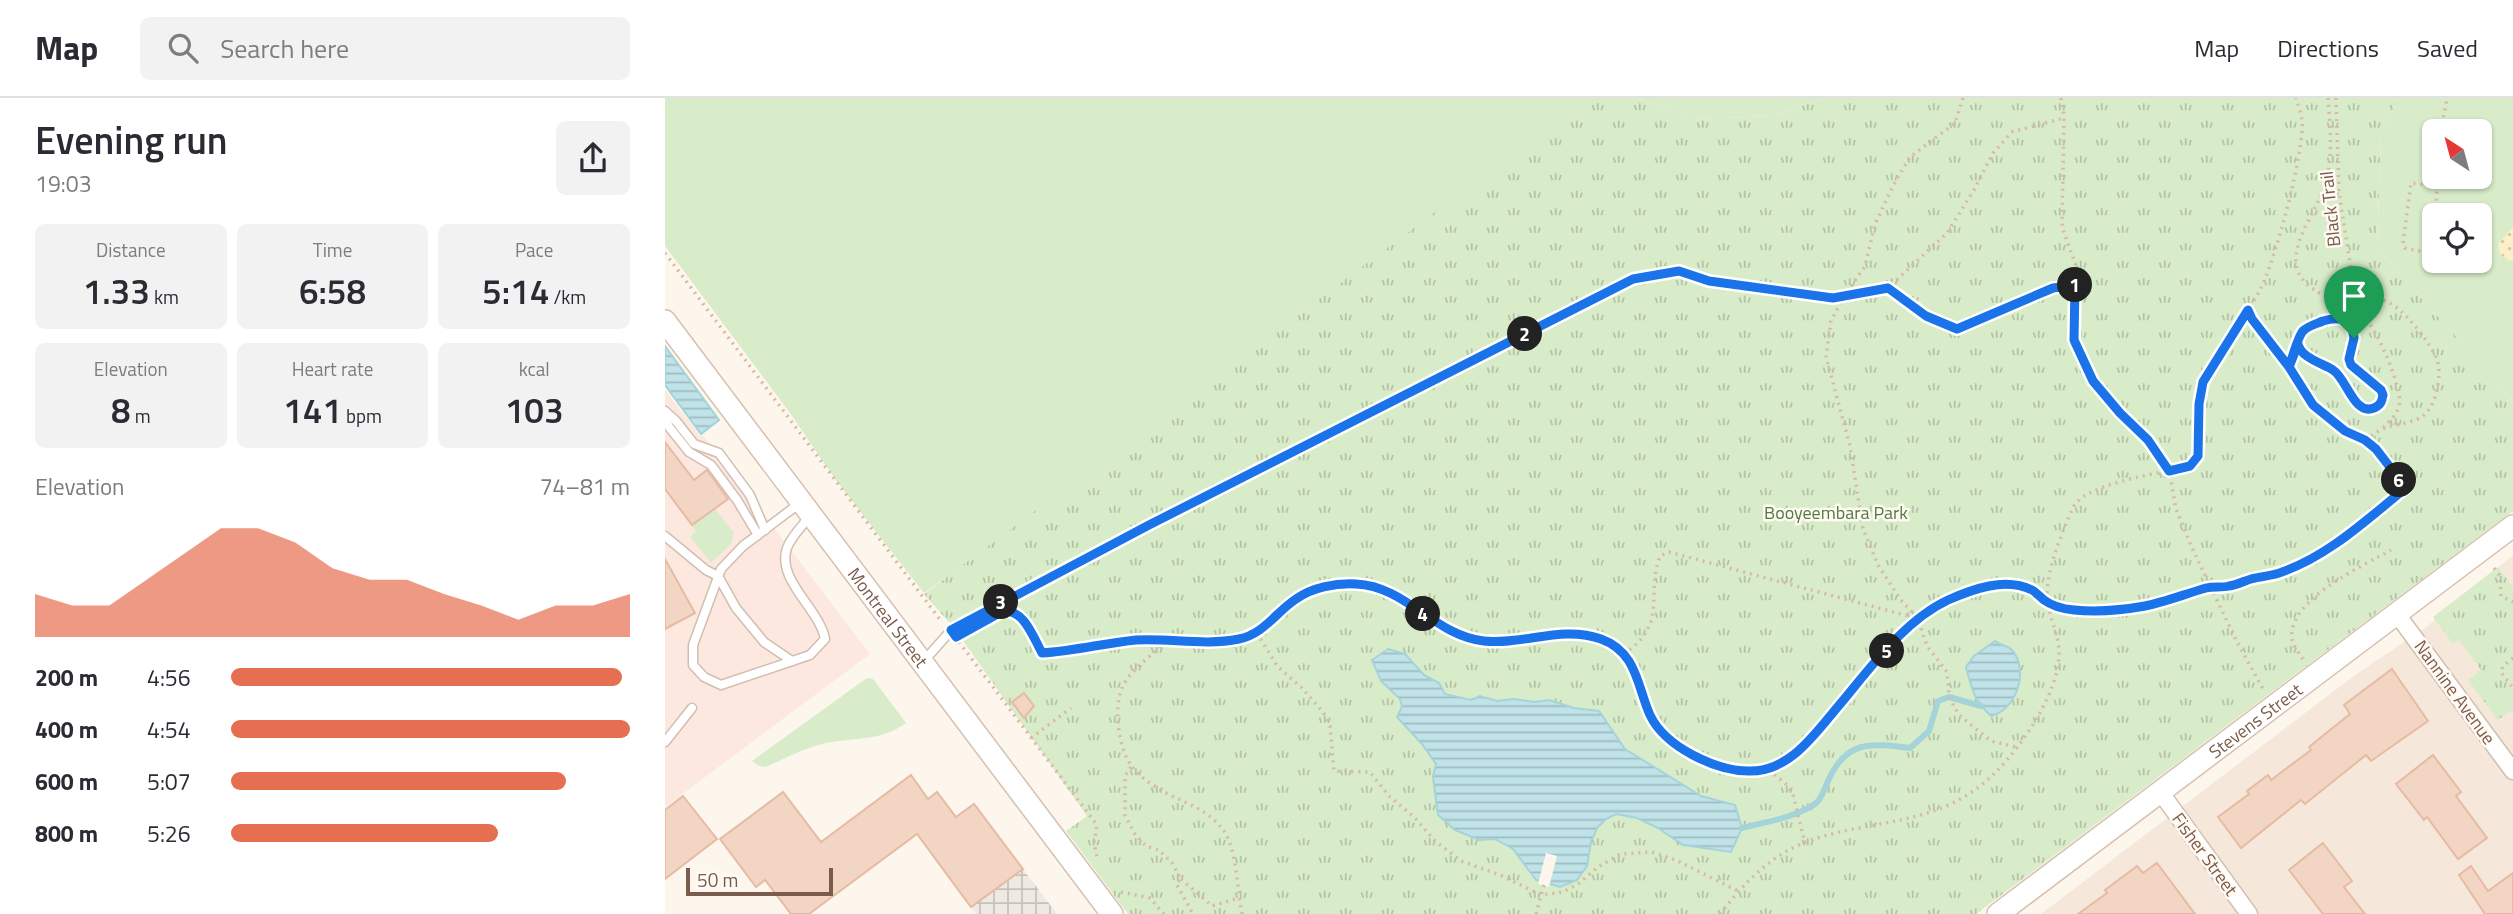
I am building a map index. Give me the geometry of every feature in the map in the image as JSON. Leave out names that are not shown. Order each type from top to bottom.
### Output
[{"type":"street","name":"Montreal Street","points":[[665,321],[1112,914]]},
{"type":"street","name":"Stevens Street","points":[[1998,914],[2513,526]]},
{"type":"street","name":"Nannine Avenue","points":[[2396,613],[2513,771]]},
{"type":"street","name":"Fisher Street","points":[[2161,793],[2249,914]]},
{"type":"lane","points":[[923,662],[955,632],[1149,525],[1633,279]]},
{"type":"lane","points":[[665,411],[694,444],[719,453],[750,495],[761,533]]},
{"type":"lane","points":[[665,417],[669,427],[689,452],[711,465],[761,533]]},
{"type":"lane","points":[[805,509],[787,546],[785,558],[789,577],[822,625],[825,639],[810,655],[792,662],[721,684],[704,677],[693,665],[692,645],[721,569],[743,546],[761,533],[805,509]]},
{"type":"lane","points":[[665,536],[706,570],[718,576],[736,608],[764,642],[792,662]]},
{"type":"lane","points":[[665,742],[692,708]]},
{"type":"path","points":[[1963,98],[1955,123],[1910,158],[1875,224],[1865,266],[1831,321],[1826,356],[1850,446],[1863,529],[1878,565],[1900,599],[1919,619],[1927,646],[1947,672],[1949,697],[1959,715],[1991,741],[2016,747]]},
{"type":"path","points":[[2061,98],[2064,118],[2062,227],[2076,266],[2074,340],[2093,381],[2148,440],[2169,471],[2176,509],[2192,548],[2272,707]]},
{"type":"path","points":[[1720,914],[1738,891],[1765,866],[1805,843],[1921,816],[1944,808],[1994,774],[2016,747],[2039,714],[2052,684],[2058,661],[2054,619],[2048,603],[2050,572],[2074,504],[2106,485],[2190,466],[2198,456],[2199,404],[2203,382],[2261,288],[2283,219],[2298,156],[2302,121],[2296,98]]},
{"type":"path","points":[[2328,98],[2331,156],[2326,186],[2304,230],[2297,263],[2299,274],[2309,284],[2330,300],[2363,315],[2371,325],[2400,393],[2399,407],[2382,429]]},
{"type":"path","name":"Black Trail","points":[[2336,98],[2339,192],[2354,289],[2365,296],[2384,299],[2398,308],[2437,360],[2435,396],[2427,412],[2418,419],[2382,429],[2365,440]]},
{"type":"path","points":[[2443,119],[2447,98]]},
{"type":"path","points":[[1633,279],[1679,271],[1709,281],[1833,298],[1888,288],[1947,233],[1993,153],[2012,132],[2064,118]]},
{"type":"path","points":[[2422,184],[2411,183],[2403,243],[2409,250],[2422,252]]},
{"type":"path","points":[[665,253],[944,625],[955,632],[956,637],[1097,825],[1094,843],[1101,867]]},
{"type":"path","points":[[1888,288],[1926,316],[1957,329],[2053,288],[2075,285]]},
{"type":"path","points":[[1003,611],[1010,610],[1023,620],[1042,653],[1138,640],[1220,642],[1242,639],[1257,633],[1296,598],[1312,590],[1335,584],[1381,588],[1443,628],[1464,637],[1484,641],[1511,641],[1562,633],[1591,636],[1607,641],[1624,654],[1637,674],[1651,719],[1670,739],[1708,762],[1734,771],[1769,770],[1799,751],[1867,673],[1919,619],[1944,602],[1972,590],[1995,585],[2015,586],[2033,591],[2048,603],[2071,610],[2145,606],[2211,586],[2230,586],[2282,572],[2314,556],[2350,535],[2406,488],[2376,449],[2328,419],[2313,405],[2248,310]]},
{"type":"path","points":[[2289,367],[2302,331],[2338,317],[2346,320],[2353,330],[2349,359],[2351,365],[2381,390],[2383,395],[2379,405],[2369,409],[2360,407],[2335,371],[2304,354],[2299,350],[2298,344]]},
{"type":"path","points":[[2315,674],[2292,641],[2293,627],[2299,614],[2319,592],[2391,550]]},
{"type":"path","points":[[1624,654],[1639,644],[1649,629],[1655,607],[1657,563],[1660,556],[1669,552],[1919,619]]},
{"type":"path","points":[[2494,568],[2500,576],[2501,596],[2513,602]]},
{"type":"path","points":[[1257,633],[1277,666],[1308,694],[1323,712],[1333,740],[1334,771],[1370,772],[1390,797],[1414,817],[1435,841],[1461,861],[1500,875],[1517,886],[1541,895],[1571,888],[1620,854],[1652,852],[1678,861],[1738,891]]},
{"type":"path","points":[[1167,641],[1135,670],[1123,686],[1118,703],[1123,751],[1131,766],[1153,785],[1199,810],[1221,827],[1228,839],[1242,914]]},
{"type":"path","points":[[2513,658],[2503,666],[2501,672],[2513,688]]},
{"type":"path","points":[[1031,738],[1071,708]]},
{"type":"path","points":[[1131,766],[1125,776],[1125,815],[1134,833],[1146,846],[1159,850],[1172,863],[1181,879],[1212,906],[1239,898]]},
{"type":"path","points":[[1769,770],[1787,785],[1797,807],[1805,843]]},
{"type":"path","points":[[1181,879],[1176,883],[1193,914]]},
{"type":"path","points":[[1116,885],[1121,892],[1150,898],[1164,914]]},
{"type":"path","points":[[1536,914],[1544,885]]},
{"type":"shaded area","points":[[665,390],[700,436],[703,435],[870,654],[665,807]]},
{"type":"shaded area","points":[[2513,555],[2513,914],[2041,914],[2355,675],[2425,628]]},
{"type":"shaded area","points":[[974,804],[1057,914],[976,914],[923,842]]},
{"type":"green space","points":[[665,98],[1589,98],[1278,340],[924,593],[835,479],[790,413],[665,246]]},
{"type":"green space","name":"Booyeembara Park","points":[[1588,98],[1635,98],[1694,119],[1773,116],[1825,98],[2398,98],[2381,135],[2377,248],[2513,401],[2513,511],[1976,914],[1128,914],[1066,831],[1087,816],[954,628],[924,594]]},
{"type":"green space","points":[[1635,98],[1825,98],[1773,116],[1694,119]]},
{"type":"green space","points":[[2398,98],[2513,98],[2513,401],[2377,248],[2381,135]]},
{"type":"green space","points":[[715,509],[734,533],[731,544],[711,563],[690,537],[696,531],[692,525]]},
{"type":"green space","points":[[2498,567],[2513,587],[2513,714],[2510,711],[2498,720],[2468,680],[2481,670],[2459,640],[2453,644],[2433,617]]},
{"type":"green space","points":[[867,678],[873,679],[906,723],[876,736],[815,746],[766,767],[752,761]]},
{"type":"sand","points":[[2513,227],[2513,260],[2510,261],[2500,254],[2498,244]]},
{"type":"water","points":[[665,346],[719,420],[701,434],[665,385]]},
{"type":"water","points":[[1995,641],[2011,649],[2017,657],[2020,677],[2014,697],[2008,706],[1991,716],[1977,699],[1966,667],[1974,656]]},
{"type":"water","points":[[1388,649],[1405,654],[1424,675],[1439,683],[1445,694],[1471,700],[1480,696],[1497,701],[1549,700],[1574,708],[1599,711],[1625,749],[1701,796],[1735,805],[1742,828],[1731,852],[1683,845],[1637,818],[1616,814],[1597,828],[1591,842],[1587,866],[1577,880],[1560,887],[1536,880],[1513,849],[1495,839],[1479,840],[1455,830],[1438,815],[1433,777],[1436,764],[1397,717],[1402,707],[1400,699],[1381,681],[1372,660]]},
{"type":"pier","points":[[1546,853],[1557,856],[1549,887],[1538,884]]},
{"type":"building","points":[[665,442],[694,480],[707,470],[728,499],[692,525],[665,489]]},
{"type":"building","points":[[665,559],[695,613],[665,629]]},
{"type":"building","points":[[2392,669],[2428,721],[2371,761],[2366,755],[2305,804],[2301,800],[2241,848],[2218,817],[2249,794],[2247,791],[2268,775],[2271,780],[2311,750],[2309,747],[2350,714],[2344,705]]},
{"type":"building","points":[[1024,693],[1034,706],[1024,718],[1012,702]]},
{"type":"building","points":[[2433,755],[2461,792],[2456,796],[2487,838],[2458,859],[2427,817],[2424,820],[2396,784]]},
{"type":"building","points":[[911,775],[928,799],[937,792],[956,817],[974,804],[1023,869],[971,907],[917,834],[809,914],[791,914],[765,880],[756,887],[720,839],[783,792],[821,842]]},
{"type":"building","points":[[683,796],[717,839],[665,879],[665,810]]},
{"type":"building","points":[[2323,843],[2352,881],[2344,887],[2365,914],[2323,914],[2289,870]]},
{"type":"building","points":[[2157,863],[2195,914],[2078,914],[2137,866],[2143,873]]},
{"type":"building","points":[[2471,866],[2488,891],[2513,873],[2513,914],[2485,914],[2459,875]]},
{"type":"waterway","points":[[1742,828],[1789,816],[1815,804],[1835,768],[1851,751],[1871,745],[1910,748],[1929,731],[1938,701],[1949,697],[1981,706]]},
{"type":"route","points":[[2354,338],[2349,359],[2351,365],[2381,390],[2383,395],[2382,401],[2374,408],[2360,407],[2335,371],[2304,354],[2299,350],[2298,344],[2289,367],[2313,405],[2345,431],[2365,440],[2376,449],[2406,488],[2350,535],[2282,572],[2230,586],[2211,586],[2145,606],[2071,610],[2048,603],[2033,591],[2015,586],[1995,585],[1972,590],[1944,602],[1919,619],[1867,673],[1813,737],[1799,751],[1769,770],[1734,771],[1688,752],[1670,739],[1651,719],[1637,674],[1627,657],[1607,641],[1591,636],[1562,633],[1511,641],[1484,641],[1464,637],[1443,628],[1381,588],[1358,584],[1335,584],[1312,590],[1296,598],[1257,633],[1242,639],[1220,642],[1138,640],[1042,653],[1023,620],[1010,610],[1003,611],[956,637],[951,630],[1149,525],[1633,279],[1679,271],[1709,281],[1833,298],[1888,288],[1926,316],[1957,329],[2053,288],[2075,285],[2074,340],[2093,381],[2148,440],[2169,471],[2190,466],[2198,456],[2199,404],[2203,382],[2248,310],[2289,367],[2302,331],[2312,325],[2338,317],[2350,324],[2354,338]]}]
